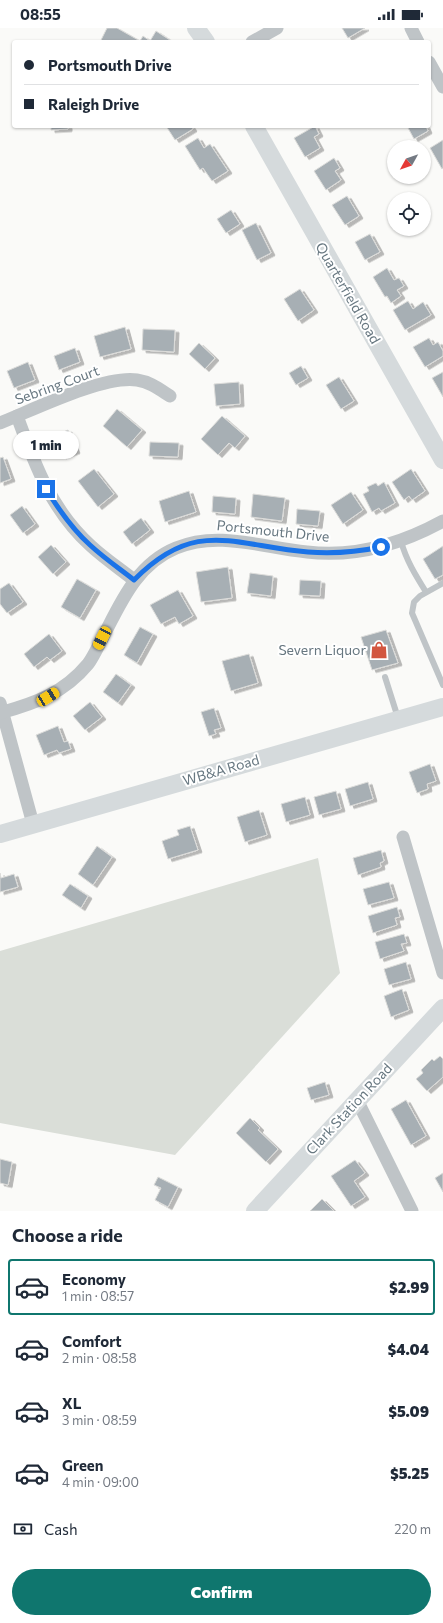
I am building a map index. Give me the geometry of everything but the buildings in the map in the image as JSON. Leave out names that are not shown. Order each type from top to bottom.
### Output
[{"type":"street","points":[[196,28],[205,40]]},
{"type":"street","points":[[256,40],[277,28]]},
{"type":"street","points":[[411,28],[417,40]]},
{"type":"street","points":[[431,66],[443,87]]},
{"type":"street","name":"Quarterfield Road","points":[[255,128],[443,460]]},
{"type":"street","name":"Sebring Court","points":[[0,423],[77,392],[118,381],[136,380],[150,383],[170,396]]},
{"type":"street","points":[[17,416],[46,489],[59,510],[74,529],[91,546],[134,580]]},
{"type":"street","name":"Portsmouth Drive","points":[[1,709],[48,697],[76,677],[90,662],[125,593],[134,580],[161,556],[175,548],[190,543],[208,540],[227,540],[307,552],[325,553],[363,551],[401,541],[443,521]]},
{"type":"street","name":"WB&A Road","points":[[0,834],[443,707]]},
{"type":"street","points":[[1,709],[33,824]]},
{"type":"street","points":[[403,838],[443,973]]},
{"type":"street","name":"Clark Station Road","points":[[254,1211],[443,1008]]},
{"type":"street","points":[[357,1100],[412,1211]]},
{"type":"lane","points":[[401,541],[412,570],[426,592]]},
{"type":"lane","points":[[443,583],[426,592],[414,602],[412,613],[443,685]]},
{"type":"lane","points":[[385,677],[398,720]]},
{"type":"shaded area","points":[[318,858],[340,973],[175,1155],[0,1123],[0,951]]},
{"type":"place","name":"Severn Liquor","points":[[379,650]]},
{"type":"route","points":[[46,489],[59,510],[74,529],[91,546],[134,580],[161,556],[175,548],[190,543],[208,540],[227,540],[307,552],[325,553],[363,551],[381,547]]}]
